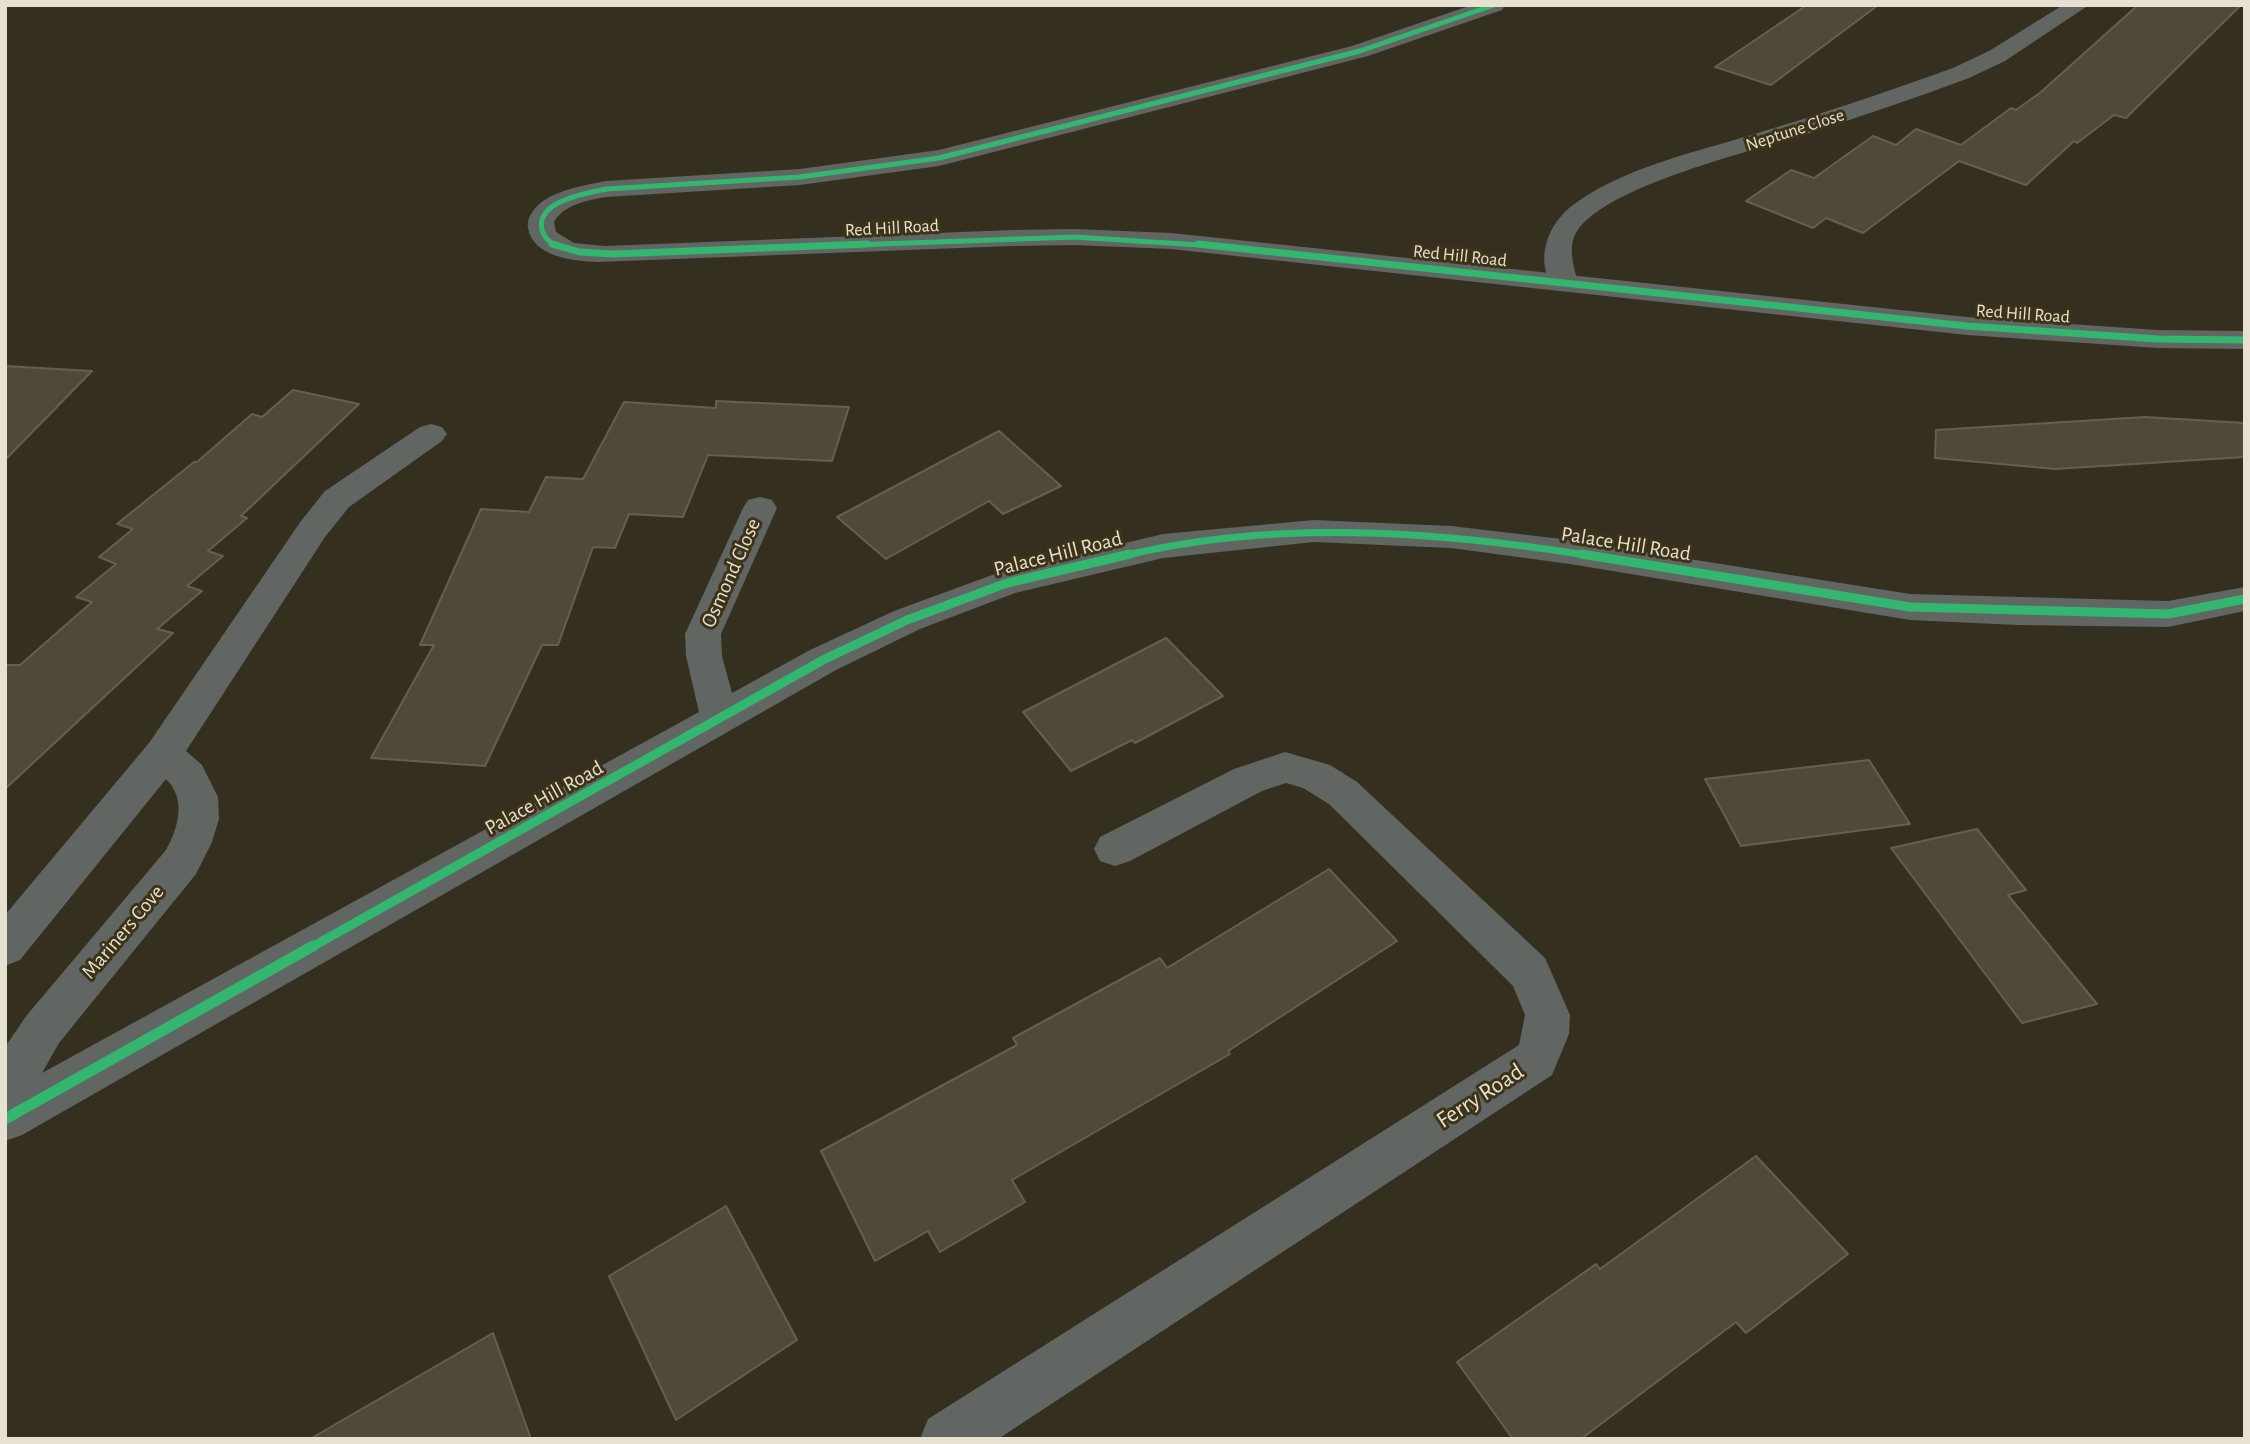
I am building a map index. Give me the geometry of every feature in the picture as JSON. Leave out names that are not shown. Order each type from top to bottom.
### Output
[{"type":"street","name":"Red Hill Road","points":[[1494,5],[1334,59],[939,158],[800,177],[606,189],[579,194],[555,205],[543,215],[540,227],[545,240],[559,247],[585,253],[666,254],[1074,237],[1171,241],[1967,326],[2158,339],[2245,340]]},
{"type":"street","name":"Neptune Close","points":[[1564,283],[1558,246],[1567,225],[1588,206],[1624,188],[1678,168],[1961,73],[1997,56],[2078,5]]},
{"type":"street","points":[[5,947],[163,754],[313,529],[337,499],[431,434]]},
{"type":"street","name":"Osmond Close","points":[[720,720],[704,656],[703,634],[760,508]]},
{"type":"street","name":"Palace Hill Road","points":[[11,1116],[823,660],[907,620],[1007,583],[1163,546],[1314,531],[1451,537],[1570,552],[1910,607],[2168,614],[2245,599]]},
{"type":"street","name":"Mariners Cove","points":[[11,1116],[17,1073],[24,1055],[181,862],[194,839],[201,807],[189,777],[163,754]]},
{"type":"street","name":"Ferry Road","points":[[948,1439],[1536,1060],[1549,1032],[1546,1006],[1529,972],[1343,793],[1316,776],[1285,767],[1248,780],[1115,849]]},
{"type":"building","points":[[1807,5],[1877,6],[1771,85],[1715,67]]},
{"type":"building","points":[[2138,5],[2241,5],[2126,118],[2114,115],[2077,143],[2074,141],[2026,185],[1959,161],[1863,233],[1826,218],[1813,228],[1746,201],[1791,170],[1814,178],[1873,136],[1896,145],[1916,129],[1961,145],[2011,108],[2016,110],[2041,92]]},
{"type":"building","points":[[5,366],[92,371],[5,460]]},
{"type":"building","points":[[293,390],[359,404],[241,516],[247,518],[208,551],[223,556],[187,586],[202,591],[157,629],[173,633],[5,789],[5,665],[20,665],[92,602],[76,597],[116,564],[99,557],[133,529],[117,524],[197,462],[252,414],[262,417]]},
{"type":"building","points":[[716,401],[849,407],[832,461],[708,455],[683,517],[629,514],[615,548],[593,547],[558,645],[542,645],[485,766],[371,758],[434,645],[420,645],[481,509],[529,512],[546,477],[583,479],[624,402],[716,408]]},
{"type":"building","points":[[2145,417],[2245,423],[2245,457],[2055,469],[1935,458],[1936,430]]},
{"type":"building","points":[[999,431],[1061,486],[1003,514],[989,501],[886,559],[837,517]]},
{"type":"building","points":[[1166,638],[1223,696],[1135,743],[1132,740],[1071,771],[1023,712]]},
{"type":"building","points":[[1869,760],[1910,824],[1741,846],[1705,779]]},
{"type":"building","points":[[1977,829],[2026,890],[2008,895],[2097,1004],[2022,1023],[1891,848]]},
{"type":"building","points":[[1329,869],[1397,941],[1228,1051],[1230,1054],[1012,1180],[1025,1202],[940,1252],[928,1231],[875,1261],[821,1151],[1017,1045],[1013,1038],[1160,958],[1167,968]]},
{"type":"building","points":[[1756,1156],[1848,1254],[1746,1333],[1736,1322],[1581,1439],[1513,1439],[1457,1362],[1596,1264],[1600,1269]]},
{"type":"building","points":[[726,1206],[797,1340],[676,1420],[609,1276]]},
{"type":"building","points":[[493,1333],[531,1439],[310,1439]]},
{"type":"cycle path","points":[[1494,5],[1360,51],[939,158],[800,177],[606,189],[587,193],[552,207],[544,214],[542,232],[546,239],[564,249],[605,254],[1012,238],[1074,237],[1171,241],[1967,326],[2158,339],[2245,340]]},
{"type":"cycle path","points":[[5,1119],[823,660],[907,620],[1007,583],[1163,546],[1314,531],[1451,537],[1570,552],[1910,607],[2168,614],[2245,599]]}]
